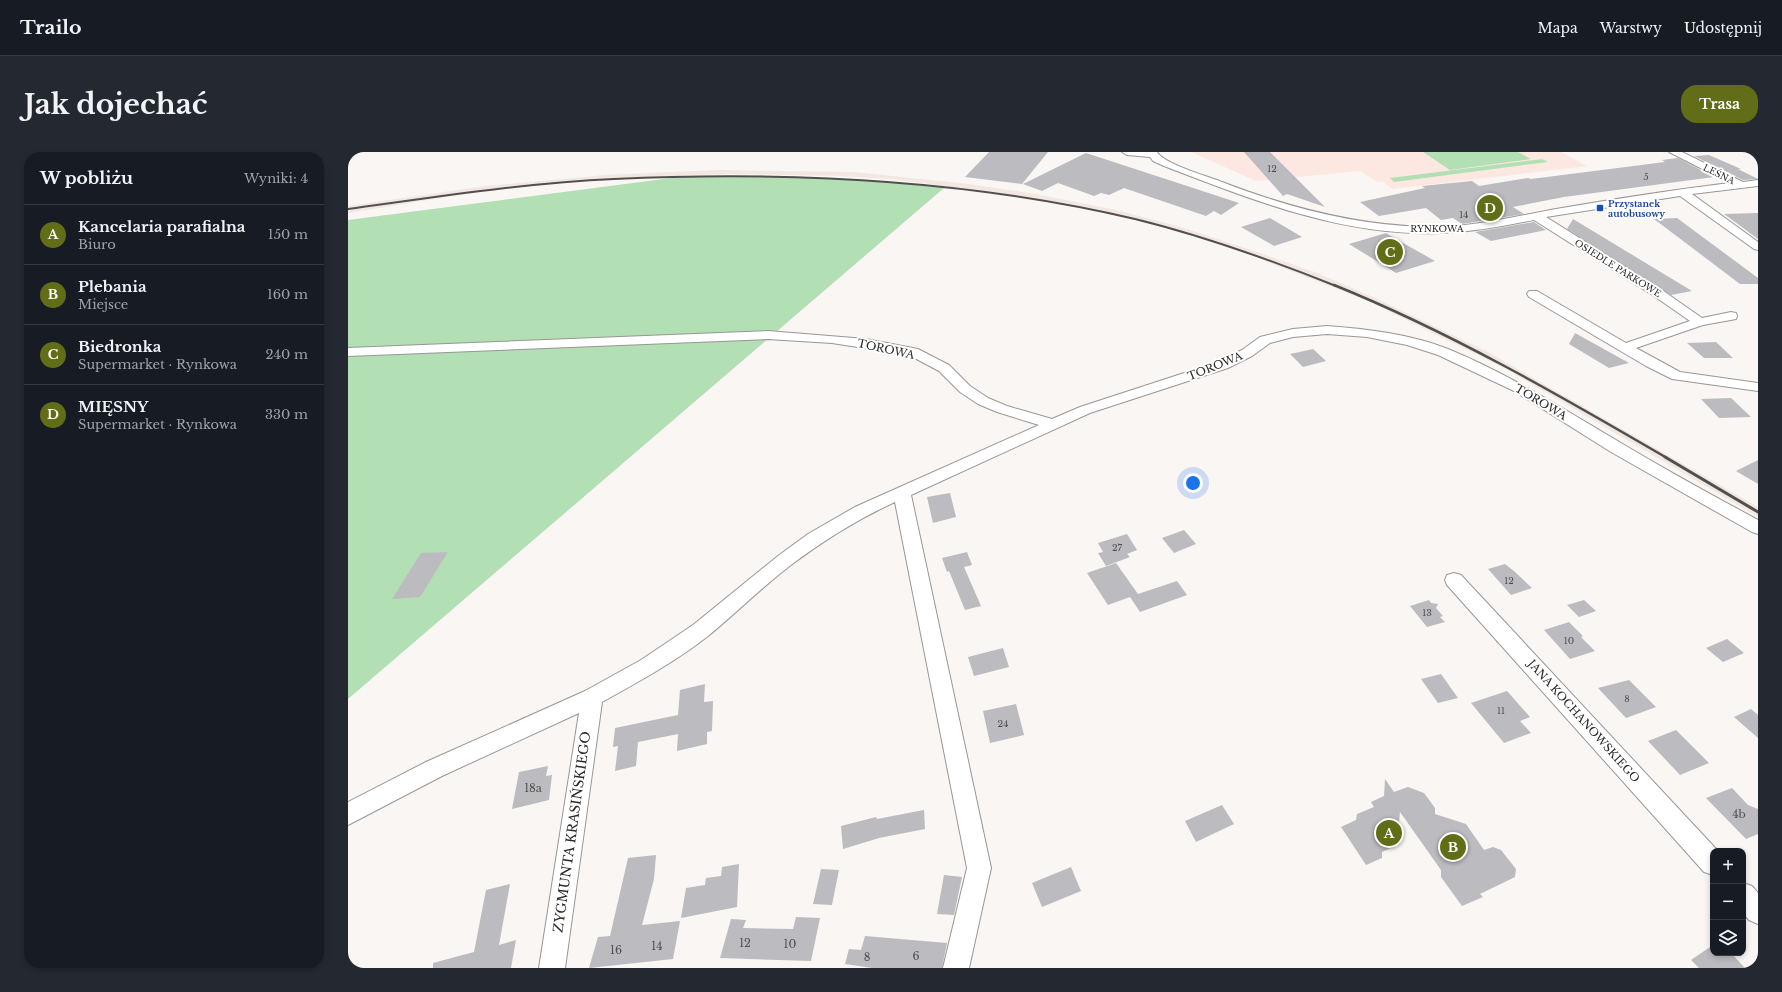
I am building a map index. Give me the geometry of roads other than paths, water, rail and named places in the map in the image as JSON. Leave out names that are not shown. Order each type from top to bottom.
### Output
[{"type":"street","points":[[1127,152],[1152,153]]},
{"type":"street","name":"LEŚNA","points":[[1674,152],[1742,185]]},
{"type":"street","name":"RYNKOWA","points":[[1152,153],[1156,159],[1167,164],[1284,207],[1312,215],[1366,225],[1425,230],[1458,229],[1493,225],[1536,216],[1682,192],[1758,183]]},
{"type":"street","points":[[1682,192],[1758,247]]},
{"type":"street","name":"OSIEDLE PARKOWE","points":[[1536,216],[1658,293],[1700,322]]},
{"type":"street","points":[[1533,294],[1627,347],[1651,363],[1677,376],[1758,387]]},
{"type":"street","points":[[1627,347],[1700,322],[1731,316]]},
{"type":"street","name":"TOROWA","points":[[348,352],[768,335],[846,341],[913,352],[944,368],[965,389],[983,401],[1020,415],[1036,418],[1050,424],[1086,410],[1223,365],[1247,353],[1266,340],[1293,333],[1327,330],[1367,333],[1410,342],[1443,352],[1484,370],[1519,388],[1617,448],[1758,528]]},
{"type":"street","points":[[348,814],[434,769],[592,697],[648,666],[700,631],[784,561],[814,539],[861,511],[1050,424]]},
{"type":"street","points":[[902,493],[979,868],[956,968]]},
{"type":"street","name":"JANA KOCHANOWSKIEGO","points":[[1454,580],[1710,860]]},
{"type":"street","name":"ZYGMUNTA KRASIŃSKIEGO","points":[[552,968],[592,697]]},
{"type":"street","points":[[1746,898],[1758,911]]},
{"type":"railway","points":[[348,209],[514,187],[614,179],[745,176],[876,181],[1006,195],[1071,205],[1135,219],[1237,249],[1336,286]]},
{"type":"railway","points":[[1334,285],[1377,303],[1462,344],[1545,388],[1667,458]]},
{"type":"railway","points":[[1665,457],[1758,512]]},
{"type":"place","name":"MIĘSNY","points":[[1490,208]]},
{"type":"place","name":"Przystanek autobusowy","points":[[1600,208]]},
{"type":"place","name":"Biedronka","points":[[1390,252]]},
{"type":"place","name":"Kancelaria parafialna","points":[[1389,833]]},
{"type":"place","name":"Plebania","points":[[1453,847]]}]
